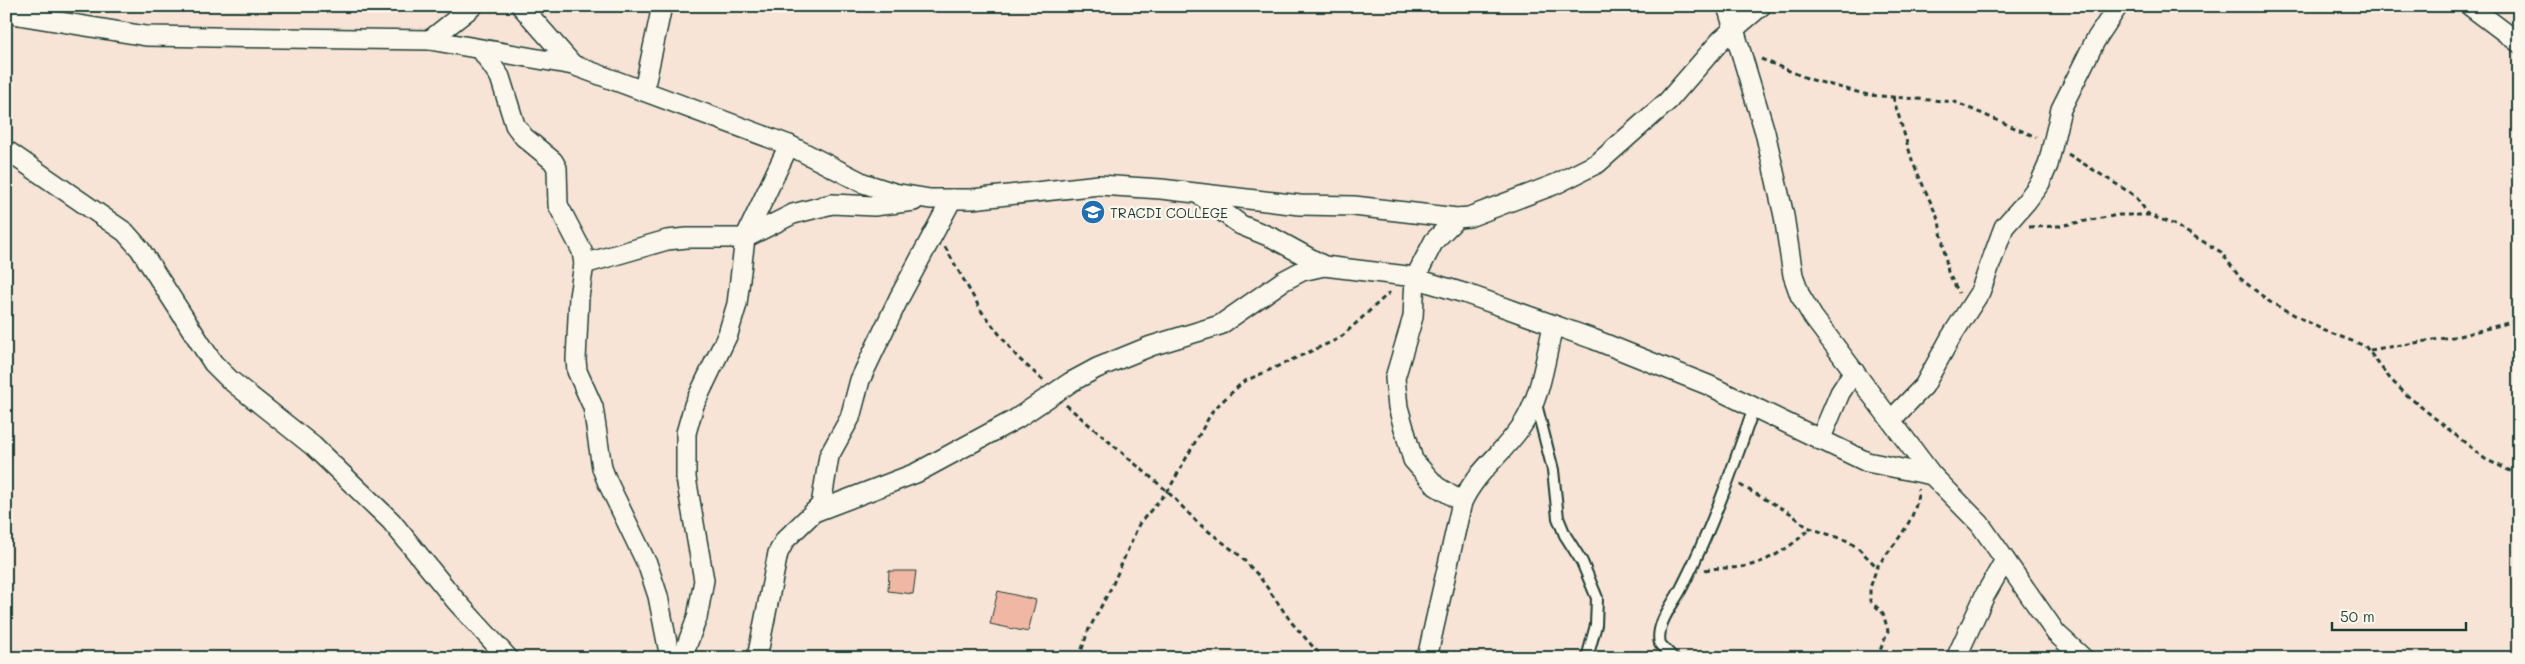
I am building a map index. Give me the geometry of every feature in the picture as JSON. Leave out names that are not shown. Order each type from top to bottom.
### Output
[{"type":"street","points":[[430,40],[473,6]]},
{"type":"street","points":[[521,6],[572,65]]},
{"type":"street","points":[[644,90],[662,6]]},
{"type":"street","points":[[1727,6],[1765,132],[1796,285],[1813,317],[1891,420],[1924,474],[1980,524],[2056,633],[2083,658]]},
{"type":"street","points":[[584,264],[667,240],[745,238],[793,214],[832,204],[874,206],[930,199],[952,199],[1099,185],[1161,189],[1200,195],[1300,205],[1354,206],[1457,218],[1469,217],[1556,184],[1598,163],[1668,100],[1721,40],[1761,6]]},
{"type":"street","points":[[1891,420],[1924,386],[1987,277],[2004,227],[2040,183],[2053,146],[2056,123],[2061,109],[2095,41],[2118,6]]},
{"type":"street","points":[[2470,6],[2519,43]]},
{"type":"street","points":[[6,13],[146,36],[430,40],[572,65],[789,145],[863,183],[894,193],[930,199]]},
{"type":"street","points":[[482,50],[500,77],[515,125],[524,137],[553,161],[557,168],[557,201],[564,220],[582,251],[584,264],[575,349],[577,371],[593,407],[602,468],[606,481],[648,566],[658,596],[670,658]]},
{"type":"street","points":[[682,658],[697,618],[704,580],[686,478],[686,433],[694,405],[728,334],[737,304],[745,238],[789,145]]},
{"type":"street","points":[[6,150],[125,232],[140,249],[213,363],[230,380],[313,446],[391,521],[456,601],[508,658]]},
{"type":"street","points":[[1200,195],[1241,225],[1273,238],[1324,266]]},
{"type":"street","points":[[817,511],[824,496],[829,456],[850,418],[860,380],[899,298],[952,199]]},
{"type":"street","points":[[1457,218],[1434,241],[1411,277],[1413,317],[1395,378],[1398,406],[1414,460],[1436,486],[1462,502]]},
{"type":"street","points":[[756,658],[778,553],[785,540],[817,511],[916,473],[994,432],[1071,382],[1110,362],[1220,325],[1302,271],[1324,266],[1411,277],[1467,294],[1708,385],[1874,465],[1924,474]]},
{"type":"street","points":[[1427,658],[1462,502],[1470,485],[1521,428],[1535,400],[1553,326]]},
{"type":"street","points":[[1820,440],[1840,393],[1854,371]]},
{"type":"street","points":[[1956,658],[1985,595],[2005,560]]},
{"type":"lane","points":[[1535,400],[1553,470],[1558,518],[1565,535],[1582,562],[1597,598],[1596,625],[1587,658]]},
{"type":"lane","points":[[1672,658],[1660,644],[1660,627],[1687,579],[1718,512],[1754,407]]},
{"type":"path","points":[[1740,50],[1809,79],[1868,95],[1955,102],[2053,146],[2136,197],[2149,216]]},
{"type":"path","points":[[1893,97],[1913,163],[1939,221],[1948,272],[1958,288],[1964,318]]},
{"type":"path","points":[[2004,227],[2059,226],[2118,215],[2149,216],[2173,224],[2221,252],[2241,279],[2270,302],[2316,327],[2358,342],[2370,350],[2391,380],[2409,397],[2485,459],[2519,475]]},
{"type":"path","points":[[936,229],[964,283],[982,312],[1018,358],[1083,422],[1239,555],[1260,576],[1292,623],[1323,658]]},
{"type":"path","points":[[1078,658],[1088,631],[1112,586],[1139,524],[1167,492],[1180,473],[1213,410],[1242,382],[1340,338],[1411,277]]},
{"type":"path","points":[[2370,350],[2459,336],[2519,320]]},
{"type":"path","points":[[1877,658],[1888,631],[1883,613],[1870,601],[1870,588],[1876,567],[1916,510],[1924,474]]},
{"type":"path","points":[[1729,479],[1790,513],[1801,524],[1848,541],[1860,549],[1876,567]]},
{"type":"path","points":[[1687,579],[1706,569],[1743,567],[1759,563],[1790,545],[1810,528]]},
{"type":"building","points":[[889,571],[916,571],[913,594],[888,591]]},
{"type":"building","points":[[998,591],[1036,600],[1028,632],[990,624]]},
{"type":"place","name":"TRACDI COLLEGE","points":[[1093,212]]}]
